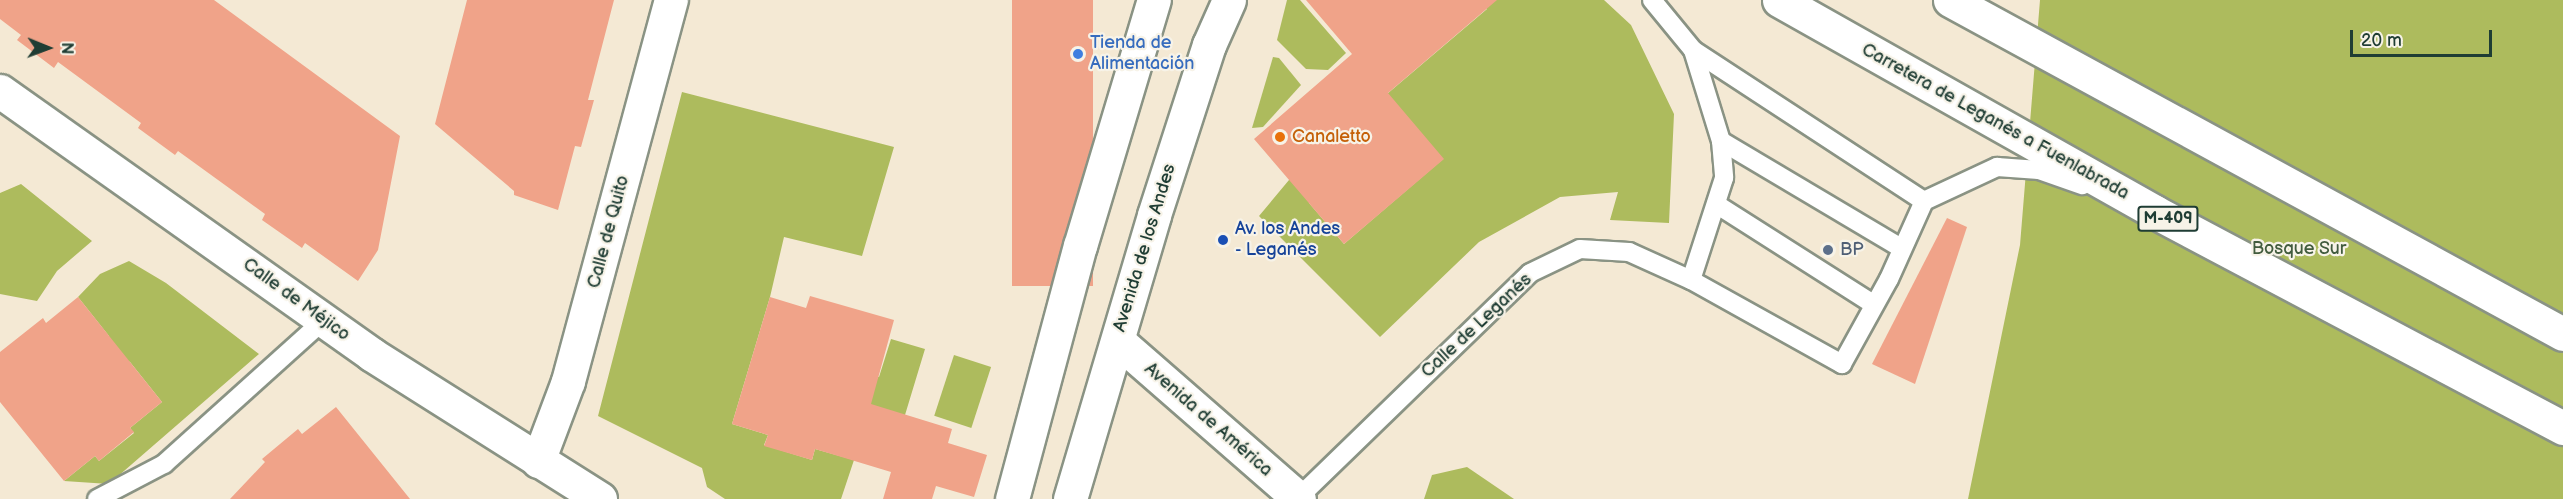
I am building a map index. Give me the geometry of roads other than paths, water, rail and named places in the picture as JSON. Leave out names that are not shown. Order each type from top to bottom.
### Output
[{"type":"main road","name":"Calle de Quito","points":[[538,461],[568,381],[672,0]]},
{"type":"main road","points":[[1012,499],[1080,246],[1154,0]]},
{"type":"main road","name":"Avenida de los Andes","points":[[1070,499],[1209,45],[1229,0]]},
{"type":"main road","name":"Carretera de Leganés a Fuenlabrada","points":[[1779,0],[2155,212],[2563,428]]},
{"type":"main road","points":[[1950,0],[2563,332]]},
{"type":"main road","name":"Calle de Méjico","points":[[0,91],[371,354],[600,499]]},
{"type":"main road","name":"Avenida de América","points":[[1118,341],[1299,499]]},
{"type":"lane","points":[[1652,0],[1693,50],[1924,201]]},
{"type":"lane","points":[[1691,280],[1724,178],[1721,141],[1693,50]]},
{"type":"lane","points":[[1721,141],[1901,248]]},
{"type":"lane","points":[[1716,204],[1873,304],[1889,279],[1924,201],[1997,167],[2039,170],[2155,212]]},
{"type":"lane","name":"Calle de Leganés","points":[[1299,499],[1530,273],[1580,249],[1629,252],[1691,280],[1842,364],[1873,304]]},
{"type":"lane","points":[[97,499],[164,464],[324,320]]},
{"type":"place","name":"Tienda de Alimentación","points":[[1078,54]]},
{"type":"place","name":"Canaletto","points":[[1280,137]]},
{"type":"place","name":"Av. los Andes - Leganés","points":[[1223,240]]},
{"type":"place","name":"BP","points":[[1828,250]]},
{"type":"park label","name":"Bosque Sur","points":[[2299,249]]}]
